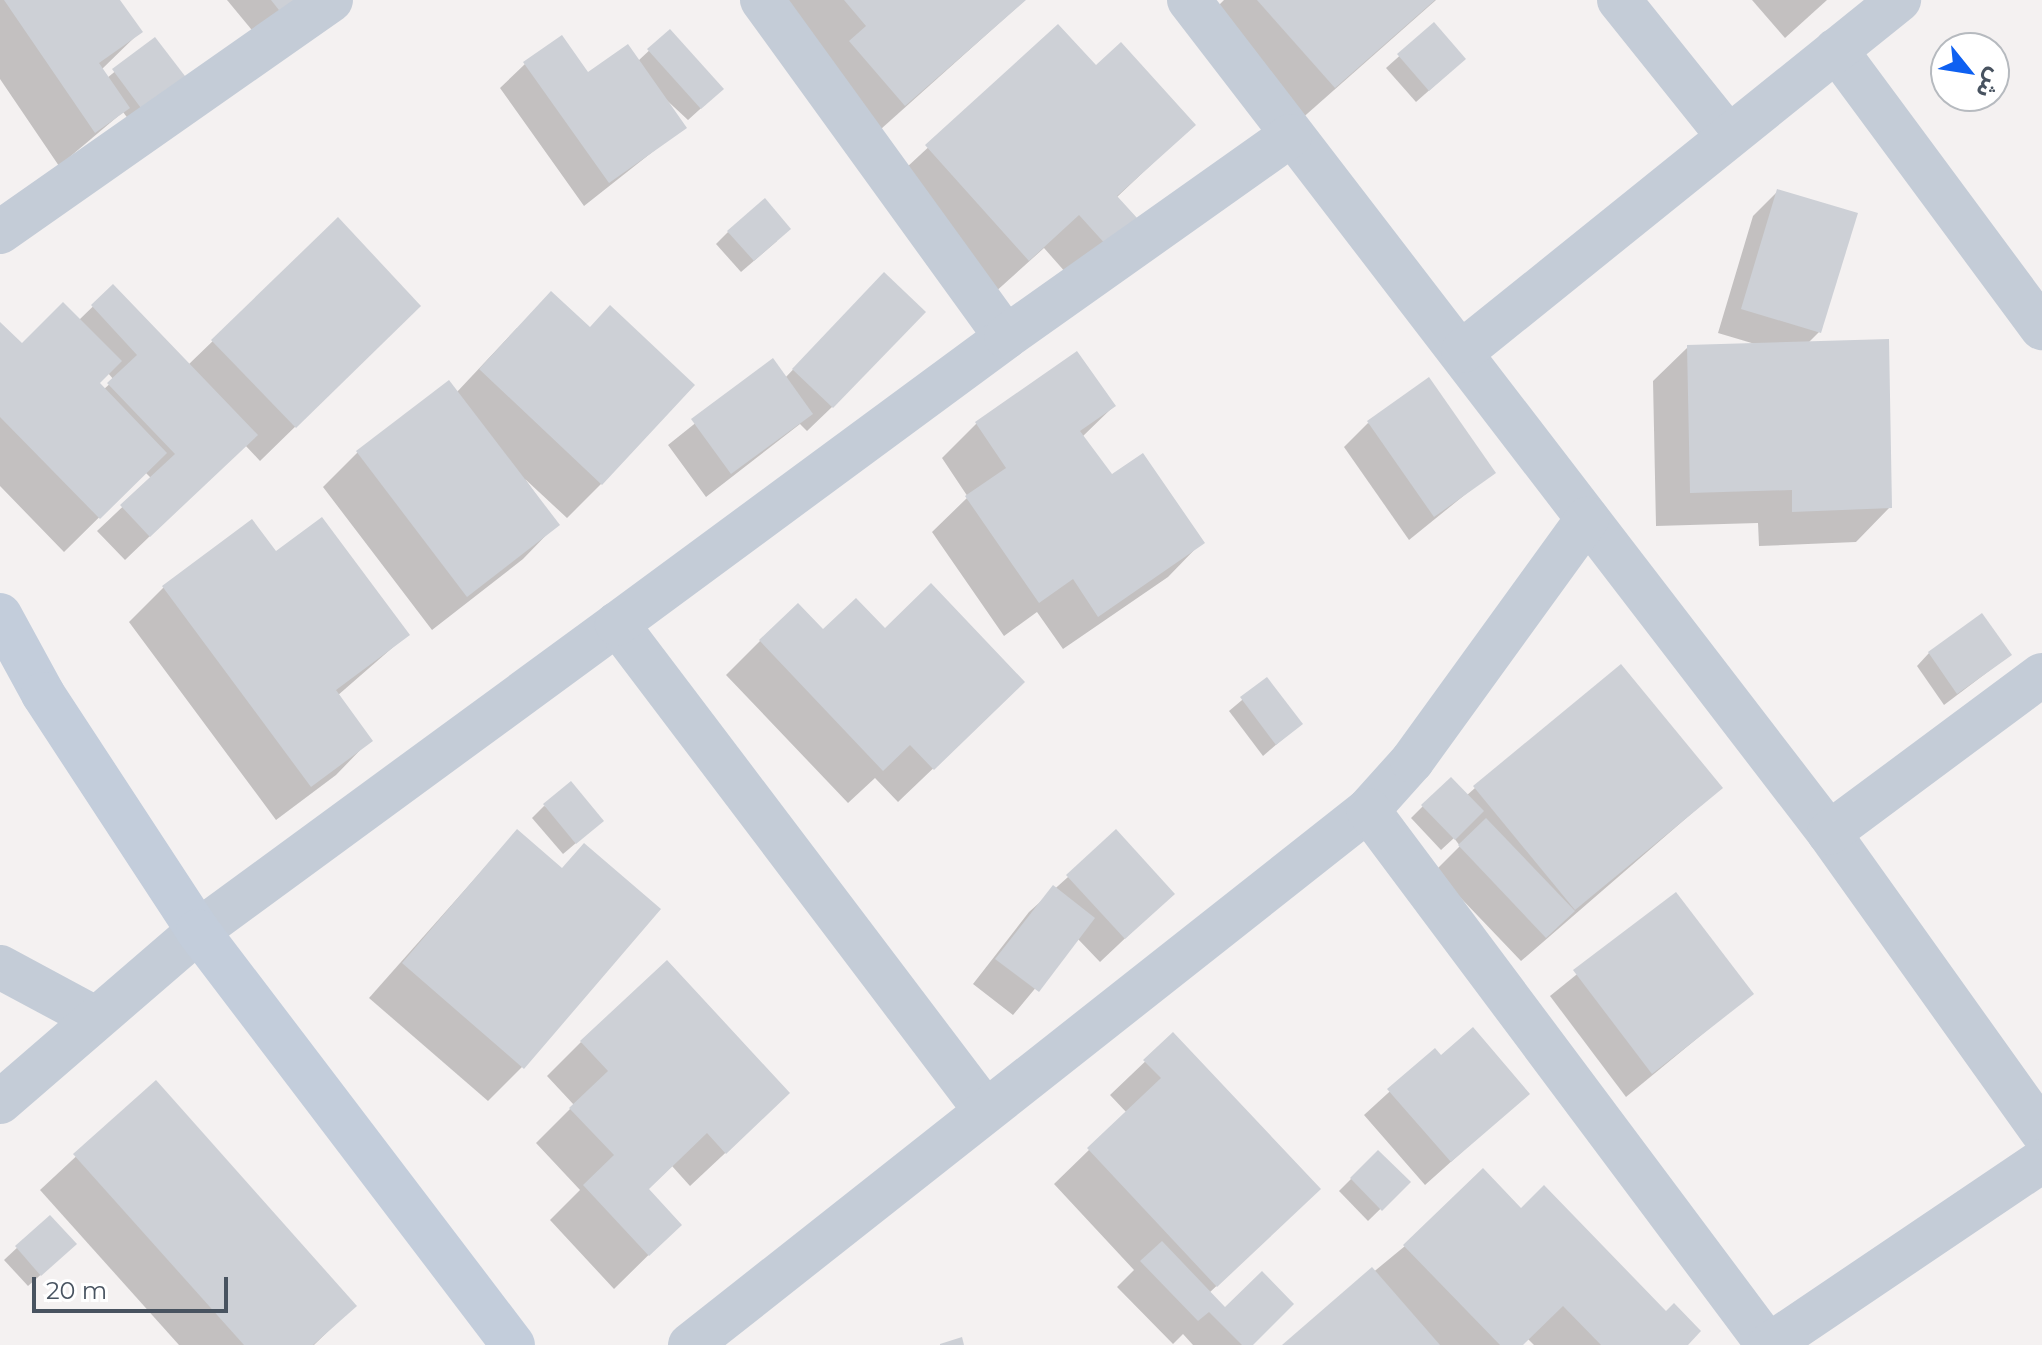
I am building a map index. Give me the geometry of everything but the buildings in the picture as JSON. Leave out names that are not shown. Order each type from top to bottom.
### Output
[{"type":"street","points":[[0,232],[331,0]]},
{"type":"street","points":[[762,0],[1006,337]]},
{"type":"street","points":[[1189,0],[1290,136],[1463,351],[1587,519],[1829,833],[2042,1132]]},
{"type":"street","points":[[1619,0],[1728,136]]},
{"type":"street","points":[[1463,351],[1899,0]]},
{"type":"street","points":[[1836,50],[2042,328]]},
{"type":"street","points":[[0,1102],[198,931],[1006,337],[1290,136]]},
{"type":"street","points":[[690,1345],[1368,810],[1412,761],[1587,519]]},
{"type":"street","points":[[0,615],[43,694],[198,931],[513,1345]]},
{"type":"street","points":[[617,624],[985,1110]]},
{"type":"street","points":[[1829,833],[2042,675]]},
{"type":"street","points":[[1368,810],[1768,1345],[2042,1161]]},
{"type":"street","points":[[0,967],[95,1018]]}]
